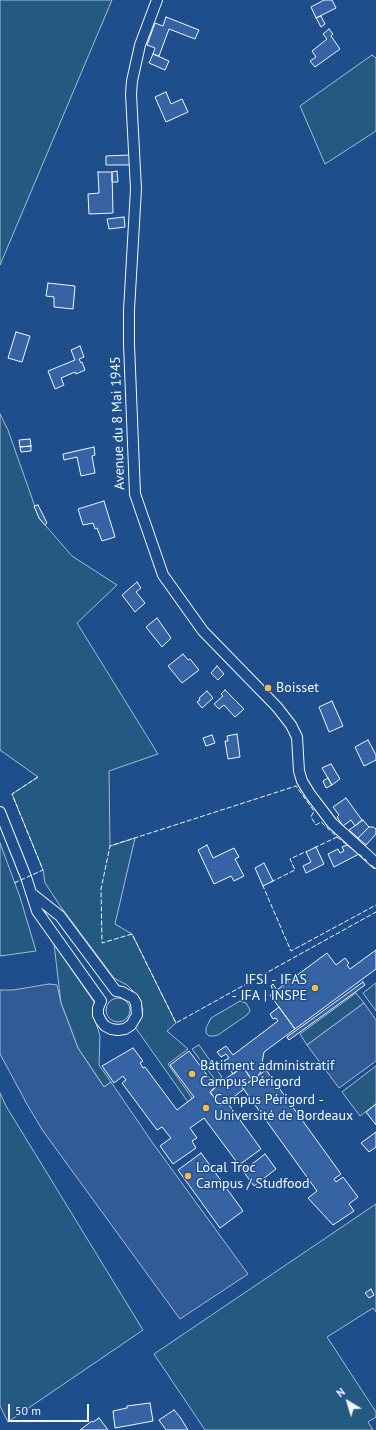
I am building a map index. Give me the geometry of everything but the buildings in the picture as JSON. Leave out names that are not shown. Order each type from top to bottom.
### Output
[{"type":"street","name":"Avenue du 8 Mai 1945","points":[[157,0],[140,45],[132,81],[131,94],[136,189],[129,310],[129,344],[135,494],[163,575],[203,631],[272,702],[291,724],[296,737],[299,771],[302,781],[332,823],[376,863]]},
{"type":"street","points":[[0,812],[37,911],[100,1001],[98,1014],[101,1021],[105,1026],[111,1029],[125,1029],[130,1026],[137,1015],[136,1003],[133,998],[122,992],[116,991],[60,916],[31,893]]},
{"type":"shaded area","points":[[0,0],[112,0],[0,265]]},
{"type":"shaded area","points":[[372,55],[376,58],[376,131],[325,164],[300,106]]},
{"type":"shaded area","points":[[0,414],[8,430],[39,518],[72,556],[117,585],[77,623],[158,754],[109,771],[110,846],[135,838],[115,924],[132,934],[176,1023],[167,1031],[188,1049],[168,1064],[192,1098],[188,1102],[135,1027],[143,1010],[137,995],[127,985],[114,978],[45,883],[43,870],[12,794],[38,777],[0,750]]},
{"type":"shaded area","points":[[0,843],[20,897],[36,951],[0,956]]},
{"type":"shaded area","points":[[54,944],[94,1002],[94,1016],[100,1036],[99,1065],[111,1082],[104,1087],[78,1048],[61,1003]]},
{"type":"shaded area","points":[[376,983],[376,1011],[363,993]]},
{"type":"shaded area","points":[[49,984],[57,985],[61,1003],[78,1048],[104,1087],[111,1082],[152,1142],[248,1274],[180,1319],[43,1131],[0,1054],[0,990],[13,990]]},
{"type":"shaded area","points":[[356,993],[364,1003],[307,1045],[300,1034]]},
{"type":"shaded area","points":[[118,998],[126,1002],[130,1010],[126,1018],[118,1022],[110,1018],[106,1010],[110,1002]]},
{"type":"shaded area","points":[[240,1001],[246,1003],[249,1008],[250,1011],[247,1015],[218,1035],[209,1036],[206,1033],[206,1028],[211,1018]]},
{"type":"shaded area","points":[[364,1003],[376,1020],[376,1061],[339,1088],[307,1045]]},
{"type":"shaded area","points":[[199,1045],[222,1077],[216,1081],[192,1049]]},
{"type":"shaded area","points":[[376,1066],[376,1104],[360,1116],[342,1092]]},
{"type":"shaded area","points":[[0,1093],[6,1106],[143,1330],[8,1422],[0,1406]]},
{"type":"shaded area","points":[[376,1204],[376,1312],[373,1308],[327,1337],[376,1412],[376,1417],[368,1422],[373,1430],[205,1430],[154,1354]]},
{"type":"fence","points":[[14,883],[43,870],[12,794],[38,777]]},
{"type":"fence","points":[[314,848],[337,837],[321,822],[316,825],[311,817],[314,811],[296,786],[110,846],[101,889],[102,943],[132,934],[176,1023],[376,912]]},
{"type":"fence","points":[[337,837],[347,845]]},
{"type":"fence","points":[[271,882],[295,870],[290,859],[307,851]]},
{"type":"fence","points":[[359,854],[367,861]]},
{"type":"fence","points":[[371,865],[376,869]]},
{"type":"fence","points":[[264,885],[263,886],[291,951],[376,905]]},
{"type":"place","name":"Boisset","points":[[268,688]]},
{"type":"place","name":"IFSI - IFAS - IFA | INSPE","points":[[315,988]]},
{"type":"place","name":"Bâtiment administratif Campus Périgord","points":[[192,1074]]},
{"type":"place","name":"Campus Périgord - Université de Bordeaux","points":[[206,1108]]},
{"type":"place","name":"Local Troc Campus / Studfood","points":[[188,1176]]}]
